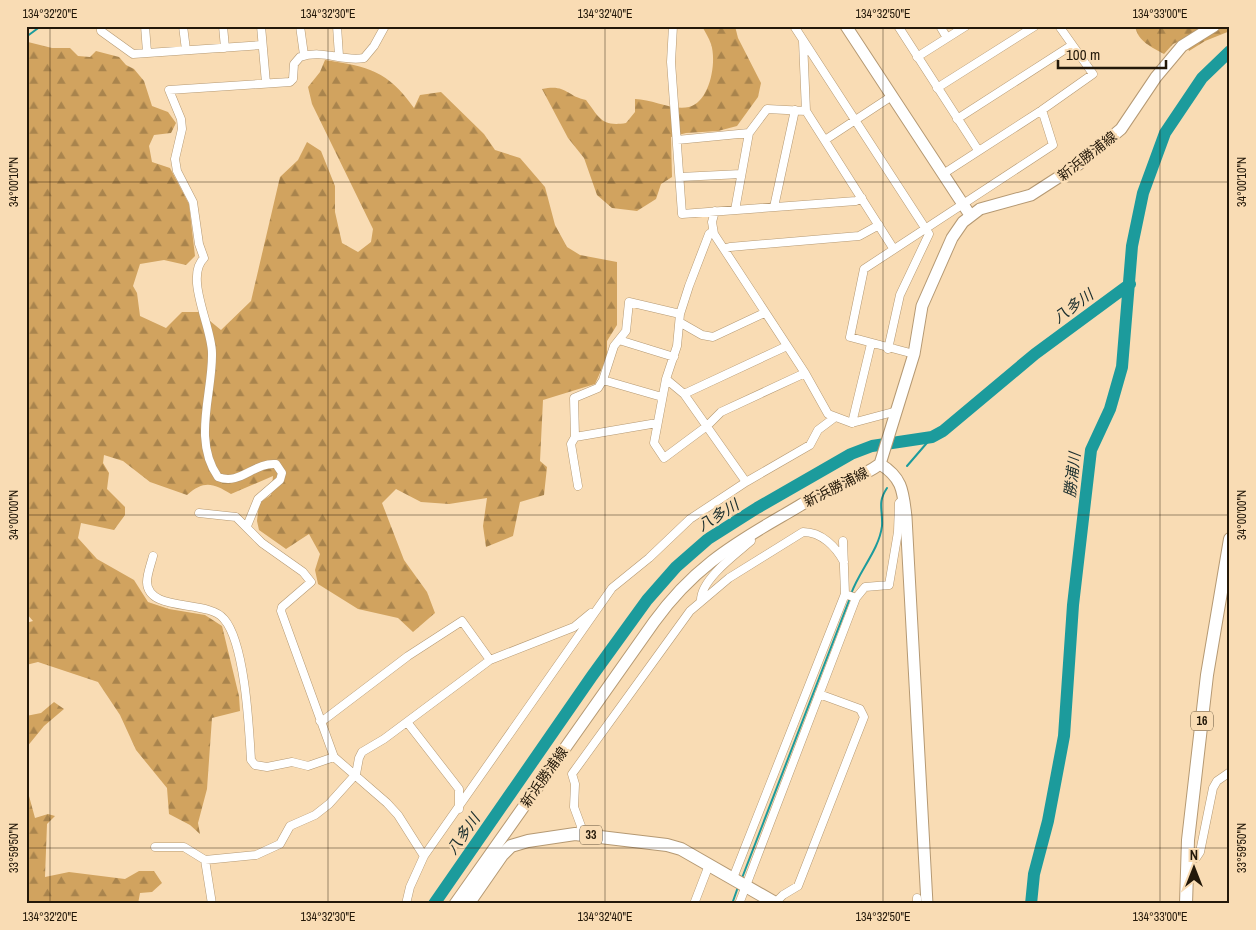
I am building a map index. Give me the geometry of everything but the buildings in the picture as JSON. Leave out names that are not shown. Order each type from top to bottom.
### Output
[{"type":"main road","points":[[846,26],[970,215]]},
{"type":"main road","name":"新浜勝浦線","points":[[455,904],[672,597],[695,573],[750,534],[829,489],[866,474],[882,462],[914,354],[926,297],[952,238],[970,215],[980,209],[1031,195],[1079,164],[1122,129],[1156,77],[1182,46],[1214,26]]},
{"type":"main road","points":[[882,462],[895,474],[904,498],[920,902]]},
{"type":"main road","name":"16","points":[[1186,904],[1188,859],[1208,666],[1230,539]]},
{"type":"main road","name":"33","points":[[468,904],[510,846],[528,841],[580,835],[681,849],[776,903]]},
{"type":"street","points":[[100,26],[100,30],[134,54],[262,45]]},
{"type":"street","points":[[145,26],[147,52]]},
{"type":"street","points":[[184,26],[186,50]]},
{"type":"street","points":[[223,26],[225,48]]},
{"type":"street","points":[[261,26],[266,83]]},
{"type":"street","points":[[300,26],[304,55]]},
{"type":"street","points":[[337,26],[339,56]]},
{"type":"street","points":[[374,26],[380,35]]},
{"type":"street","points":[[248,526],[254,504],[280,480],[282,473],[276,464],[270,463],[235,479],[226,480],[218,477],[208,458],[205,416],[212,353],[205,311],[197,290],[196,272],[198,264],[204,258],[199,244],[193,202],[177,171],[175,159],[182,129],[181,120],[168,90],[290,82],[293,79],[294,64],[300,56],[326,53],[364,58],[374,46],[385,26]]},
{"type":"street","points":[[673,26],[671,62],[682,214],[856,201],[862,198]]},
{"type":"street","points":[[794,26],[929,234],[900,295],[888,349]]},
{"type":"street","points":[[898,26],[978,150]]},
{"type":"street","points":[[940,26],[947,38]]},
{"type":"street","points":[[917,57],[966,26]]},
{"type":"street","points":[[937,88],[1035,26]]},
{"type":"street","points":[[943,174],[1042,110],[1093,74],[1059,26]]},
{"type":"street","points":[[803,39],[806,111],[893,248]]},
{"type":"street","points":[[957,120],[1072,44]]},
{"type":"street","points":[[825,140],[892,96]]},
{"type":"street","points":[[735,210],[748,133],[767,109],[806,111]]},
{"type":"street","points":[[774,207],[795,110]]},
{"type":"street","points":[[914,354],[888,349],[850,337],[864,269],[893,248],[1052,145],[1042,110]]},
{"type":"street","points":[[677,140],[748,133]]},
{"type":"street","points":[[680,177],[741,174]]},
{"type":"street","points":[[715,212],[712,222],[713,231],[828,414],[834,418],[852,423],[896,414]]},
{"type":"street","points":[[724,249],[859,236],[879,225]]},
{"type":"street","points":[[713,231],[709,234],[680,314],[681,323],[674,357],[666,379],[654,443],[664,458],[707,426],[721,412],[804,373]]},
{"type":"street","points":[[578,486],[571,444],[575,437],[574,398],[598,388],[603,380],[614,346],[626,331],[629,302],[680,314]]},
{"type":"street","points":[[681,323],[687,324],[702,335],[713,337],[764,313]]},
{"type":"street","points":[[619,340],[674,357]]},
{"type":"street","points":[[852,423],[871,344]]},
{"type":"street","points":[[684,394],[787,346]]},
{"type":"street","points":[[666,379],[684,394],[746,482]]},
{"type":"street","points":[[603,380],[662,397]]},
{"type":"street","points":[[406,904],[410,887],[424,856],[459,810],[618,582],[648,558],[690,519],[746,482],[810,445],[818,430],[834,418]]},
{"type":"street","points":[[575,437],[657,423]]},
{"type":"street","points":[[739,904],[740,882],[851,596],[865,587],[889,585],[897,546],[899,504],[904,498]]},
{"type":"street","points":[[199,513],[236,516],[262,542],[303,572],[311,582],[282,607],[281,611],[334,757],[356,774],[398,815],[424,856]]},
{"type":"street","points":[[580,835],[581,826],[574,807],[575,784],[572,774],[690,611],[742,568],[803,532],[810,532],[835,545],[844,562]]},
{"type":"street","points":[[701,601],[701,594],[720,568],[751,541],[750,534]]},
{"type":"street","points":[[740,882],[819,694],[851,596],[844,562],[843,541]]},
{"type":"street","points":[[153,556],[147,582],[153,595],[166,602],[209,608],[218,612],[231,628],[246,698],[252,760],[255,765],[267,767],[292,762],[308,766],[334,757]]},
{"type":"street","points":[[155,847],[184,847],[205,860],[256,855],[280,844],[290,826],[321,811],[356,774],[362,752],[384,740],[490,660],[574,628],[593,611],[596,611]]},
{"type":"street","points":[[320,720],[326,719],[408,656],[462,622],[490,660]]},
{"type":"street","points":[[776,903],[798,886],[864,717],[860,710],[819,694]]},
{"type":"street","points":[[407,722],[459,788],[459,810]]},
{"type":"street","points":[[1188,859],[1196,858],[1200,852],[1213,788],[1217,781],[1230,772]]},
{"type":"street","points":[[205,860],[212,904]]},
{"type":"street","points":[[694,904],[709,865]]},
{"type":"green space","points":[[702,26],[735,26],[738,38],[761,83],[758,97],[737,126],[718,131],[686,133],[671,137],[672,177],[661,184],[656,199],[637,211],[612,208],[597,195],[584,158],[568,138],[542,89],[562,89],[586,100],[598,116],[606,122],[618,124],[626,123],[635,112],[635,99],[669,106],[689,107],[696,104],[702,98],[707,90],[712,71],[713,52]]},
{"type":"green space","points":[[1135,26],[1230,26],[1230,31],[1205,41],[1189,51],[1184,39],[1173,44],[1164,54],[1142,40]]},
{"type":"green space","points":[[26,43],[52,48],[70,48],[78,56],[90,57],[96,51],[119,57],[126,65],[134,69],[144,81],[152,106],[168,112],[176,123],[171,133],[154,135],[149,146],[152,162],[170,168],[189,204],[195,256],[186,265],[164,260],[140,264],[133,286],[137,293],[140,316],[166,328],[182,312],[199,312],[221,330],[251,301],[280,177],[298,160],[307,142],[321,151],[335,186],[335,212],[342,243],[358,252],[371,242],[373,229],[312,104],[308,87],[320,72],[325,60],[354,65],[376,72],[395,85],[414,108],[420,95],[441,92],[484,134],[495,150],[520,158],[545,187],[555,225],[567,247],[580,255],[617,262],[617,325],[607,341],[607,357],[595,384],[543,400],[540,461],[547,467],[544,495],[520,502],[513,536],[486,547],[483,526],[487,498],[449,504],[421,502],[396,489],[382,503],[404,560],[427,592],[435,613],[413,632],[398,618],[358,609],[318,584],[315,570],[320,554],[309,534],[286,549],[259,530],[257,521],[259,503],[271,495],[273,476],[231,494],[219,487],[204,485],[187,495],[150,482],[123,461],[104,455],[103,463],[109,473],[107,489],[125,507],[125,515],[114,530],[81,523],[78,538],[97,559],[134,580],[148,602],[169,609],[205,615],[222,626],[239,696],[240,711],[212,718],[207,789],[198,823],[200,834],[190,825],[169,814],[167,788],[136,750],[120,715],[98,682],[38,662],[26,665],[26,623],[33,621],[26,613]]},
{"type":"green space","points":[[54,702],[64,709],[44,726],[26,748],[26,716],[41,713]]},
{"type":"green space","points":[[26,785],[35,818],[48,814],[55,816],[47,824],[45,877],[69,872],[125,879],[139,871],[154,871],[162,883],[152,892],[140,893],[138,904],[26,904]]},
{"type":"waterway","points":[[26,37],[41,26]]},
{"type":"waterway","name":"勝浦川","points":[[1031,904],[1034,874],[1048,821],[1064,736],[1073,605],[1091,450],[1110,409],[1122,367],[1132,246],[1143,193],[1165,133],[1202,78],[1230,51]]},
{"type":"waterway","name":"八多川","points":[[434,904],[592,676],[647,600],[676,567],[708,539],[757,508],[851,454],[872,446],[932,437],[943,431],[1035,354],[1130,284]]},
{"type":"waterway","points":[[907,466],[932,437]]},
{"type":"waterway","points":[[851,594],[877,544],[882,526],[881,502],[887,488]]},
{"type":"waterway","points":[[742,878],[850,598]]},
{"type":"waterway","points":[[732,904],[738,887]]}]
